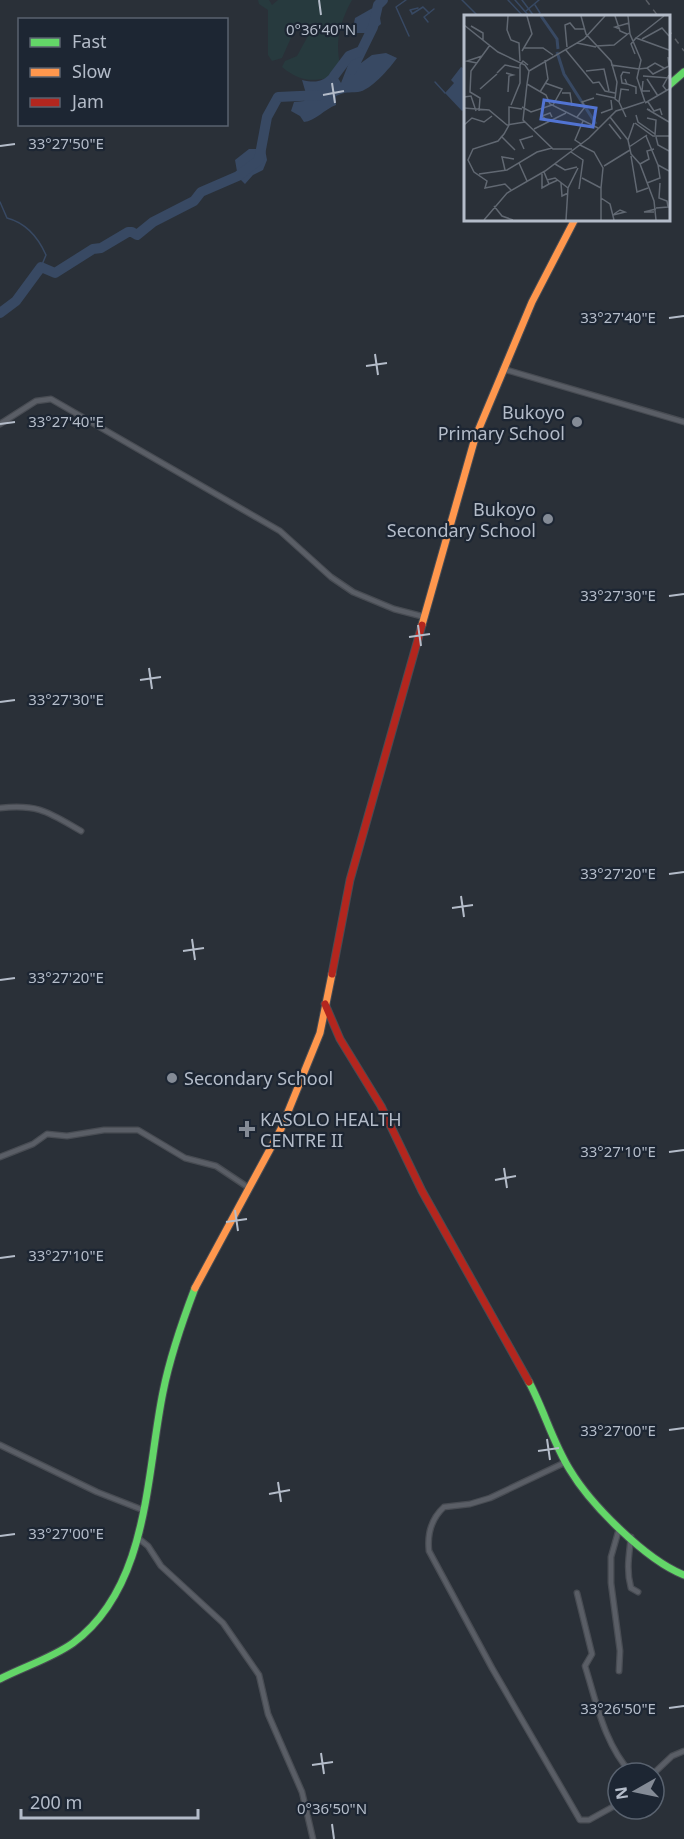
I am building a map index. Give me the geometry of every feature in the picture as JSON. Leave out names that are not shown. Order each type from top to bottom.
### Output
[{"type":"main road","points":[[669,85],[684,72]]},
{"type":"main road","points":[[0,1679],[57,1653],[91,1628],[116,1594],[138,1538],[163,1390],[181,1324],[197,1284],[281,1129],[320,1033],[350,880],[475,438],[532,302],[574,220]]},
{"type":"main road","points":[[325,1004],[340,1039],[381,1106],[422,1191],[532,1388],[566,1462],[587,1495],[618,1527],[671,1569],[684,1575]]},
{"type":"street","points":[[503,369],[684,422]]},
{"type":"street","points":[[0,424],[36,401],[51,399],[280,531],[292,539],[331,577],[353,592],[394,609],[425,617]]},
{"type":"street","points":[[0,808],[21,806],[43,809],[81,831]]},
{"type":"street","points":[[0,1157],[37,1142],[47,1134],[67,1136],[104,1130],[138,1130],[185,1158],[216,1167],[249,1188]]},
{"type":"street","points":[[0,1445],[97,1492],[143,1510]]},
{"type":"street","points":[[566,1462],[490,1498],[470,1504],[444,1507],[432,1519],[428,1540],[429,1551],[492,1668],[580,1820],[589,1820],[606,1811]]},
{"type":"street","points":[[618,1527],[611,1557],[610,1582],[620,1651],[619,1671]]},
{"type":"street","points":[[631,1537],[627,1550],[628,1575],[631,1588],[638,1592]]},
{"type":"street","points":[[138,1538],[148,1546],[162,1566],[223,1623],[259,1675],[268,1713],[302,1792],[313,1839]]},
{"type":"street","points":[[577,1593],[592,1654],[585,1666],[604,1730],[623,1761]]},
{"type":"street","points":[[666,1762],[672,1756],[684,1752]]},
{"type":"green space","points":[[258,0],[269,0],[272,5],[278,0],[352,0],[340,31],[338,47],[340,64],[329,78],[304,79],[282,67],[285,61],[297,56],[309,34],[311,24],[294,31],[282,58],[272,61],[268,55],[268,10],[259,4]]},
{"type":"water","points":[[378,5],[381,24],[370,33],[352,33],[355,18]]},
{"type":"water","points":[[386,53],[397,58],[368,88],[336,96],[336,105],[308,121],[304,122],[300,116],[291,111],[294,102],[304,101],[307,97],[302,80],[322,80],[343,64],[336,75],[341,83],[350,60],[356,57],[361,63],[372,55]]},
{"type":"water","points":[[461,67],[464,68],[464,110],[462,111],[445,93],[454,83],[451,80]]},
{"type":"water","points":[[249,149],[265,149],[267,160],[263,170],[253,175],[245,184],[238,177],[235,160]]},
{"type":"waterway","points":[[352,70],[373,27],[378,5],[383,0]]},
{"type":"waterway","points":[[406,0],[396,7],[409,36]]},
{"type":"waterway","points":[[462,0],[477,15]]},
{"type":"waterway","points":[[508,0],[522,15]]},
{"type":"waterway","points":[[515,0],[528,15]]},
{"type":"waterway","points":[[522,0],[533,15]]},
{"type":"waterway","points":[[526,11],[539,0]]},
{"type":"waterway","points":[[535,5],[540,13],[538,15]]},
{"type":"waterway","points":[[412,14],[423,7],[429,13]]},
{"type":"waterway","points":[[412,13],[410,10],[418,8]]},
{"type":"waterway","points":[[428,22],[424,17],[434,9]]},
{"type":"waterway","points":[[334,76],[349,56],[359,52]]},
{"type":"waterway","points":[[435,82],[445,93]]},
{"type":"waterway","points":[[0,313],[16,301],[41,267],[55,273],[93,249],[101,248],[128,232],[137,235],[153,222],[194,201],[201,192],[238,176],[259,160],[267,117],[278,97],[321,95]]},
{"type":"waterway","points":[[0,202],[7,218],[26,227],[39,242],[46,255],[41,267]]},
{"type":"railway","points":[[646,0],[657,15]]},
{"type":"railway","points":[[669,30],[684,51]]},
{"type":"traffic: fast","points":[[669,85],[684,72]]},
{"type":"traffic: fast","points":[[0,1679],[47,1658],[73,1643],[98,1620],[117,1592],[140,1528],[166,1379],[195,1288]]},
{"type":"traffic: fast","points":[[529,1382],[564,1460],[591,1499],[637,1544],[669,1568],[684,1575]]},
{"type":"traffic: slow","points":[[422,625],[475,438],[532,302],[574,220]]},
{"type":"traffic: slow","points":[[195,1288],[281,1129],[320,1033],[332,974]]},
{"type":"traffic: jam","points":[[332,974],[350,880],[422,625]]},
{"type":"traffic: jam","points":[[325,1004],[340,1039],[381,1106],[422,1191],[529,1382]]},
{"type":"place","name":"Bukoyo Primary School","points":[[577,422]]},
{"type":"place","name":"Bukoyo Secondary School","points":[[548,519]]},
{"type":"place","name":"Secondary School","points":[[172,1078]]},
{"type":"place","name":"KASOLO HEALTH CENTRE II","points":[[247,1129]]}]
